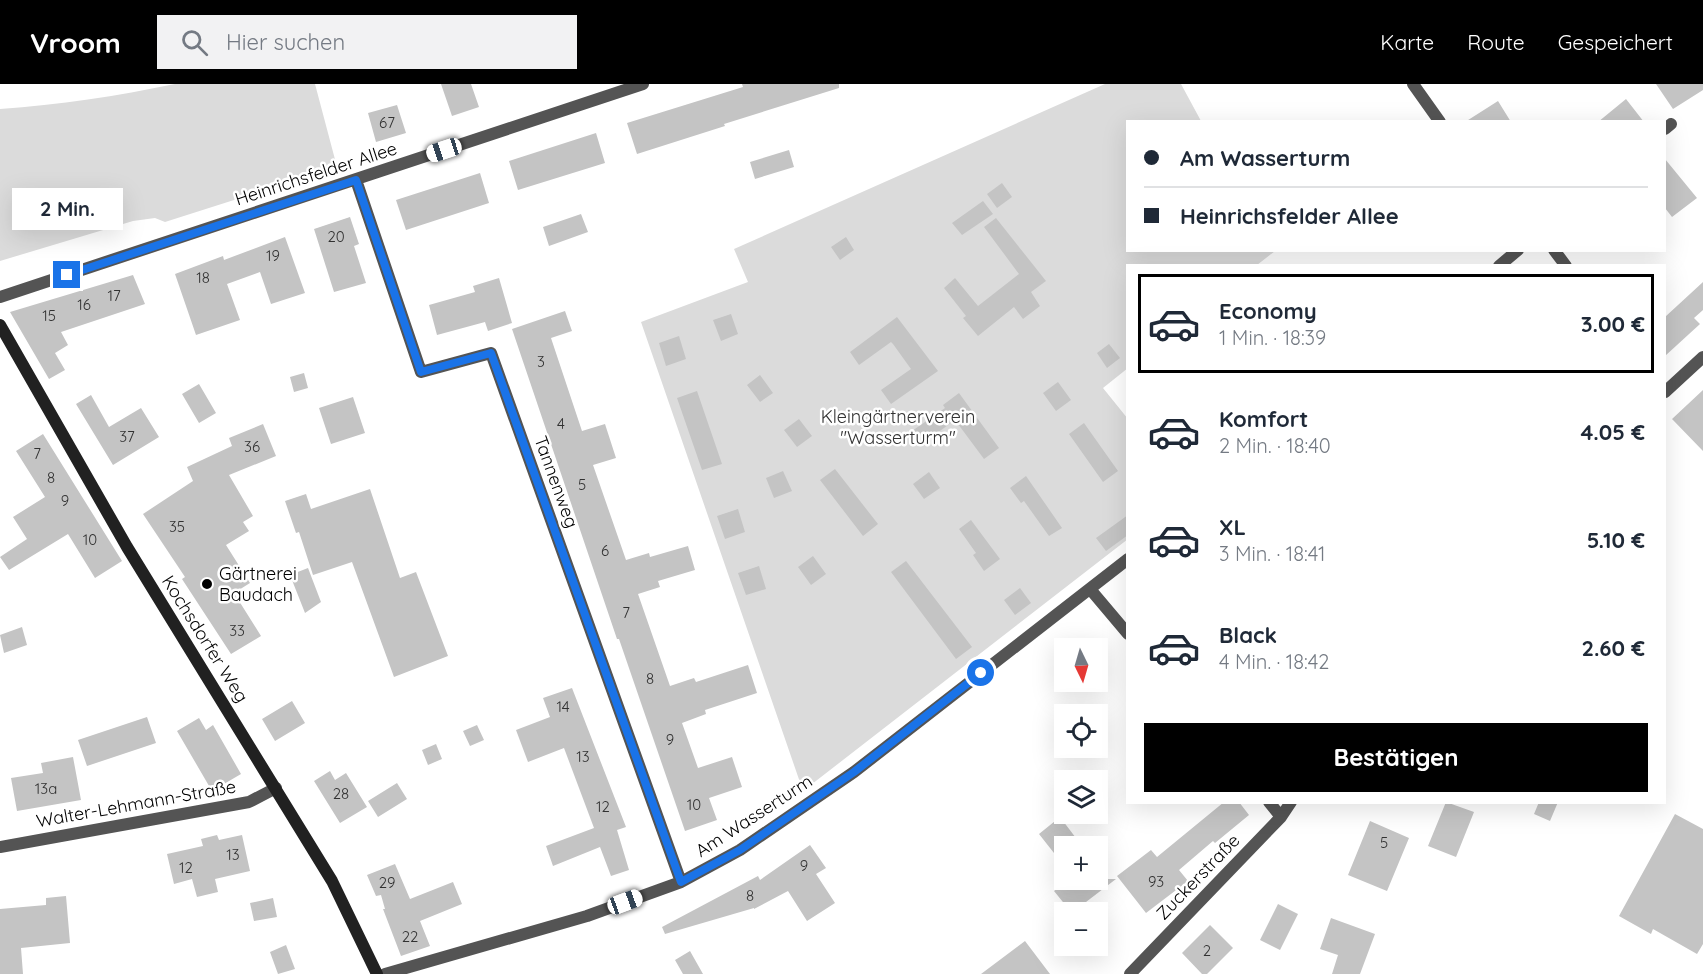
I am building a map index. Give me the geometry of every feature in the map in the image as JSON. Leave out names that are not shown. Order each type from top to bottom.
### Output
[{"type":"street","name":"Heinrichsfelder Allee","points":[[0,297],[644,84]]},
{"type":"street","points":[[1413,84],[1439,120]]},
{"type":"street","name":"Tannenweg","points":[[356,180],[421,372],[491,353],[681,882]]},
{"type":"street","points":[[1502,264],[1516,252]]},
{"type":"street","name":"Kochsdorfer Weg","points":[[0,325],[127,547],[332,881],[377,974]]},
{"type":"street","points":[[1666,389],[1703,357]]},
{"type":"street","name":"Am Wasserturm","points":[[385,974],[587,916],[681,882],[740,850],[854,772],[1126,561]]},
{"type":"street","points":[[1090,589],[1126,632]]},
{"type":"street","name":"Walter-Lehmann-Straße","points":[[0,847],[249,802],[276,788]]},
{"type":"street","points":[[1271,804],[1281,817]]},
{"type":"street","name":"Zuckerstraße","points":[[1130,974],[1281,817],[1290,804]]},
{"type":"green space","points":[[175,84],[315,84],[337,167],[165,222],[155,218],[133,221],[0,261],[0,109],[88,100]]},
{"type":"green space","name":"Kleingärtnerverein \"Wasserturm\"","points":[[1105,84],[1181,84],[1200,120],[1126,120],[1126,252],[1274,252],[1258,264],[1126,264],[1126,370],[1103,388],[1126,417],[1126,541],[803,791],[641,322],[748,282],[734,249]]},
{"type":"building","points":[[441,84],[471,84],[479,107],[452,116]]},
{"type":"building","points":[[742,84],[839,84],[839,88],[637,154],[627,123],[743,87]]},
{"type":"building","points":[[1656,84],[1703,84],[1703,90],[1673,109]]},
{"type":"building","points":[[1626,99],[1642,120],[1600,120]]},
{"type":"building","points":[[1498,101],[1510,120],[1468,120]]},
{"type":"building","points":[[397,105],[406,133],[376,142],[368,113]]},
{"type":"building","points":[[596,133],[605,163],[518,190],[509,161]]},
{"type":"building","points":[[789,150],[794,167],[755,179],[750,162]]},
{"type":"building","points":[[1666,160],[1697,198],[1672,217],[1666,209]]},
{"type":"building","points":[[480,173],[489,203],[406,230],[396,200]]},
{"type":"building","points":[[1002,183],[1012,197],[997,208],[987,194]]},
{"type":"building","points":[[983,201],[993,214],[962,235],[952,223]]},
{"type":"building","points":[[581,214],[588,232],[549,246],[543,227]]},
{"type":"building","points":[[350,217],[359,244],[354,246],[366,283],[334,292],[314,229]]},
{"type":"building","points":[[996,218],[1046,281],[1031,292],[1040,306],[1023,319],[1014,307],[978,336],[963,318],[966,316],[944,288],[955,278],[978,306],[1019,274],[984,227]]},
{"type":"building","points":[[285,237],[305,293],[271,304],[260,272],[227,284],[240,320],[196,335],[175,274],[223,256],[224,260]]},
{"type":"building","points":[[846,237],[854,250],[840,260],[831,247]]},
{"type":"building","points":[[133,275],[145,304],[61,332],[68,345],[55,353],[65,370],[49,379],[10,312]]},
{"type":"building","points":[[499,278],[512,323],[488,331],[485,322],[437,335],[429,305],[475,292],[473,286]]},
{"type":"building","points":[[1703,282],[1703,310],[1694,318],[1700,324],[1666,355],[1666,316]]},
{"type":"building","points":[[565,311],[572,331],[551,338],[582,431],[605,424],[616,458],[593,465],[626,560],[649,553],[650,557],[688,546],[695,570],[658,581],[660,587],[638,594],[670,686],[694,678],[696,682],[748,665],[757,693],[705,710],[706,714],[682,723],[698,768],[732,757],[742,787],[709,798],[717,820],[685,831],[512,329]]},
{"type":"building","points":[[731,314],[738,334],[721,341],[713,320]]},
{"type":"building","points":[[897,317],[938,371],[891,404],[881,390],[911,369],[893,344],[891,342],[859,365],[850,352]]},
{"type":"building","points":[[679,336],[686,359],[666,366],[659,343]]},
{"type":"building","points":[[1109,344],[1120,358],[1107,368],[1097,353]]},
{"type":"building","points":[[304,373],[308,388],[294,392],[290,377]]},
{"type":"building","points":[[760,375],[773,393],[760,402],[747,385]]},
{"type":"building","points":[[1058,382],[1071,400],[1056,411],[1043,393]]},
{"type":"building","points":[[199,384],[216,413],[199,423],[182,394]]},
{"type":"building","points":[[1703,390],[1703,451],[1672,419]]},
{"type":"building","points":[[697,391],[722,464],[702,470],[677,398]]},
{"type":"building","points":[[959,393],[999,448],[984,459],[955,420],[922,444],[912,431],[945,408],[943,405]]},
{"type":"building","points":[[91,395],[109,427],[141,408],[159,437],[113,465],[76,404]]},
{"type":"building","points":[[353,397],[365,433],[331,444],[319,408]]},
{"type":"building","points":[[799,419],[812,436],[797,447],[784,430]]},
{"type":"building","points":[[1084,423],[1118,471],[1103,482],[1069,434]]},
{"type":"building","points":[[263,424],[276,456],[229,475],[253,516],[243,522],[249,531],[226,545],[250,583],[234,593],[261,636],[231,654],[182,579],[185,577],[143,514],[193,481],[187,467],[232,446],[229,438]]},
{"type":"building","points":[[43,434],[122,561],[95,578],[68,534],[9,570],[0,557],[27,539],[13,517],[45,497],[16,451]]},
{"type":"building","points":[[835,469],[878,524],[863,536],[820,480]]},
{"type":"building","points":[[783,471],[792,491],[774,498],[766,478]]},
{"type":"building","points":[[929,472],[940,488],[924,499],[913,484]]},
{"type":"building","points":[[1026,476],[1062,528],[1049,536],[1024,501],[1021,503],[1010,488]]},
{"type":"building","points":[[370,489],[400,578],[416,572],[448,656],[394,677],[352,562],[313,575],[299,532],[296,533],[285,501],[306,494],[311,509]]},
{"type":"building","points":[[738,509],[745,532],[725,539],[717,516]]},
{"type":"building","points":[[1126,516],[1126,536],[1106,551],[1096,538]]},
{"type":"building","points":[[971,520],[1000,559],[984,571],[973,555],[976,553],[959,529]]},
{"type":"building","points":[[813,556],[826,574],[811,585],[798,567]]},
{"type":"building","points":[[906,561],[972,647],[956,659],[891,572]]},
{"type":"building","points":[[759,566],[766,589],[746,595],[738,573]]},
{"type":"building","points":[[308,568],[321,602],[305,613],[290,575]]},
{"type":"building","points":[[1020,588],[1031,603],[1015,615],[1004,600]]},
{"type":"building","points":[[22,627],[27,645],[4,653],[0,635]]},
{"type":"building","points":[[572,688],[626,827],[617,830],[629,870],[611,876],[600,847],[553,866],[546,846],[594,828],[564,748],[528,762],[516,730],[550,717],[543,698]]},
{"type":"building","points":[[292,701],[305,723],[275,741],[262,719]]},
{"type":"building","points":[[147,717],[156,743],[87,766],[78,740]]},
{"type":"building","points":[[199,718],[206,730],[213,725],[241,774],[212,791],[177,731]]},
{"type":"building","points":[[477,725],[484,740],[470,746],[463,731]]},
{"type":"building","points":[[436,744],[442,759],[428,765],[422,750]]},
{"type":"building","points":[[73,757],[81,800],[17,811],[11,778],[43,773],[41,763]]},
{"type":"building","points":[[330,771],[335,780],[346,773],[367,807],[340,823],[314,781]]},
{"type":"building","points":[[397,783],[407,799],[378,817],[368,801]]},
{"type":"building","points":[[1222,804],[1241,804],[1249,815],[1179,870],[1188,881],[1146,913],[1117,876],[1151,850],[1157,857]]},
{"type":"building","points":[[1445,804],[1474,812],[1456,857],[1428,846]]},
{"type":"building","points":[[1538,804],[1557,804],[1550,821],[1534,814]]},
{"type":"building","points":[[1675,814],[1703,829],[1703,944],[1697,954],[1653,929],[1651,934],[1619,916]]},
{"type":"building","points":[[1370,821],[1409,838],[1387,891],[1348,875]]},
{"type":"building","points":[[1054,822],[1054,824],[1065,824],[1074,836],[1054,836],[1054,853],[1039,834]]},
{"type":"building","points":[[217,835],[219,840],[242,835],[250,871],[215,879],[218,892],[197,897],[192,879],[174,884],[167,854],[203,846],[201,839]]},
{"type":"building","points":[[810,845],[826,868],[816,874],[835,903],[807,921],[788,891],[754,909],[665,934],[662,927],[758,876],[760,880]]},
{"type":"building","points":[[395,864],[410,899],[453,882],[462,904],[420,921],[430,946],[401,956],[383,909],[385,909],[381,895],[376,896],[367,875]]},
{"type":"building","points":[[1108,879],[1116,879],[1108,885]]},
{"type":"building","points":[[1102,890],[1086,902],[1063,902],[1054,891]]},
{"type":"building","points":[[66,896],[70,943],[21,948],[23,974],[0,974],[0,909],[46,905],[46,898]]},
{"type":"building","points":[[273,898],[277,917],[254,921],[250,903]]},
{"type":"building","points":[[1278,904],[1298,914],[1280,950],[1260,940]]},
{"type":"building","points":[[1331,918],[1375,934],[1360,974],[1332,974],[1338,955],[1320,949]]},
{"type":"building","points":[[1210,925],[1233,948],[1207,974],[1202,974],[1182,953]]},
{"type":"building","points":[[1025,941],[1050,974],[981,974]]},
{"type":"building","points":[[286,945],[295,969],[278,974],[270,952]]},
{"type":"building","points":[[690,951],[703,974],[683,974],[675,960]]},
{"type":"place","name":"Gärtnerei Baudach","points":[[207,584]]},
{"type":"route","points":[[67,275],[356,180],[421,372],[491,353],[681,882],[740,850],[854,772],[981,673]]}]
